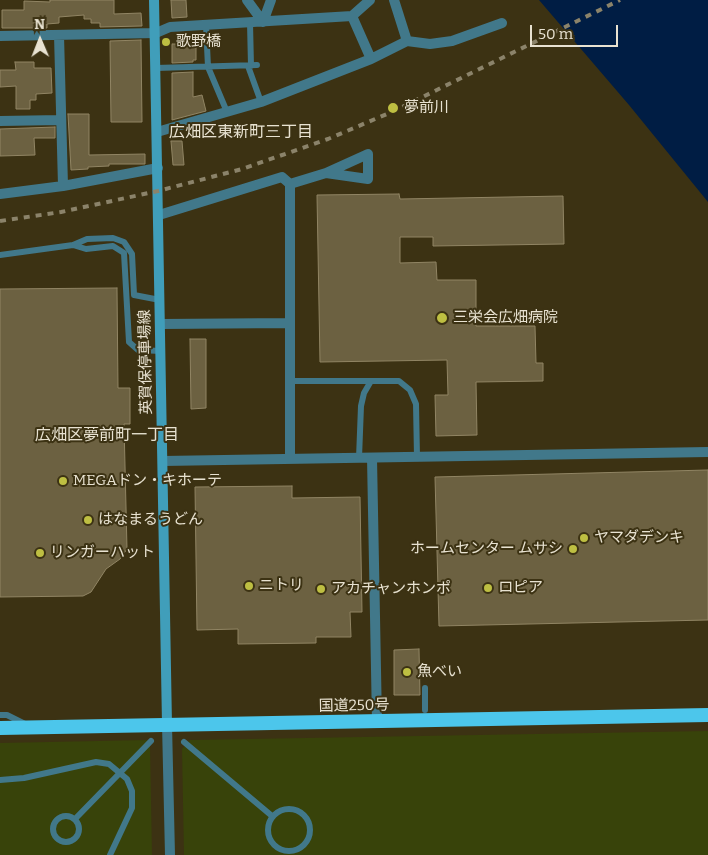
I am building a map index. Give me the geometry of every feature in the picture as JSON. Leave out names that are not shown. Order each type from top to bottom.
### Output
[{"type":"highway","name":"国道250号","points":[[0,728],[708,714]]},
{"type":"main road","name":"英賀保停車場線","points":[[154,0],[158,132],[167,724]]},
{"type":"street","points":[[247,0],[263,22]]},
{"type":"street","points":[[263,22],[271,0]]},
{"type":"street","points":[[0,36],[156,33],[170,27],[352,16],[370,0]]},
{"type":"street","points":[[394,0],[407,41]]},
{"type":"street","points":[[352,16],[371,59]]},
{"type":"street","points":[[158,132],[261,102],[371,59],[407,41],[430,44],[452,41],[502,23]]},
{"type":"street","points":[[60,35],[63,186]]},
{"type":"street","points":[[0,121],[61,120]]},
{"type":"street","points":[[0,194],[63,186],[158,168]]},
{"type":"street","points":[[290,184],[326,173]]},
{"type":"street","points":[[159,215],[282,177],[290,184],[290,460]]},
{"type":"street","points":[[161,324],[290,323]]},
{"type":"street","points":[[163,461],[708,452]]},
{"type":"street","points":[[372,458],[377,722]]},
{"type":"street","points":[[167,724],[170,855]]},
{"type":"lane","points":[[250,23],[252,65],[261,102]]},
{"type":"lane","points":[[206,25],[208,67],[227,112]]},
{"type":"lane","points":[[156,68],[252,65]]},
{"type":"lane","points":[[0,255],[73,245],[87,239],[113,238],[124,242],[132,254],[134,295],[160,300]]},
{"type":"lane","points":[[73,245],[86,249],[113,246],[124,254],[129,342],[138,350],[161,351]]},
{"type":"lane","points":[[290,381],[399,381],[410,390],[416,404],[417,457]]},
{"type":"lane","points":[[359,458],[361,406],[364,393],[371,381]]},
{"type":"lane","points":[[425,688],[425,710]]},
{"type":"lane","points":[[0,715],[7,715],[33,728]]},
{"type":"lane","points":[[75,819],[151,741]]},
{"type":"lane","points":[[184,742],[272,816]]},
{"type":"lane","points":[[0,780],[24,778],[96,762],[109,764],[121,772],[132,791],[132,808],[110,855]]},
{"type":"lane","points":[[285,809],[299,811],[305,815],[310,829],[306,842],[295,850],[288,851],[275,847],[268,835],[269,822],[272,816],[285,809]]},
{"type":"lane","points":[[62,816],[75,819],[80,831],[75,839],[66,842],[58,839],[53,831],[55,822],[62,816]]},
{"type":"green space","points":[[708,731],[708,855],[184,855],[182,749],[190,740]]},
{"type":"green space","points":[[147,740],[150,745],[152,855],[0,855],[0,743]]},
{"type":"water","points":[[539,0],[708,0],[708,202],[629,105]]},
{"type":"building","points":[[50,0],[114,0],[114,14],[141,13],[142,26],[100,27],[100,23],[91,23],[91,19],[84,19],[84,15],[59,17],[59,23],[47,24],[47,28],[2,28],[2,10],[24,10],[24,1],[50,2]]},
{"type":"building","points":[[171,0],[186,0],[187,17],[172,18]]},
{"type":"building","points":[[141,40],[142,122],[111,122],[110,41]]},
{"type":"building","points":[[172,44],[196,44],[196,60],[193,60],[193,62],[172,63]]},
{"type":"building","points":[[15,62],[34,62],[34,68],[51,68],[52,93],[36,94],[36,100],[30,100],[30,109],[16,109],[16,86],[0,87],[0,70],[16,70]]},
{"type":"building","points":[[193,72],[193,97],[202,95],[206,111],[172,120],[172,73]]},
{"type":"building","points":[[68,114],[89,114],[89,155],[145,154],[145,164],[109,164],[109,166],[71,170]]},
{"type":"building","points":[[55,127],[55,138],[34,138],[35,155],[0,156],[0,129]]},
{"type":"building","points":[[171,141],[182,141],[184,165],[173,165]]},
{"type":"building","points":[[399,194],[400,199],[563,196],[564,244],[433,246],[433,237],[400,237],[400,263],[436,262],[437,280],[476,280],[476,326],[535,326],[536,363],[543,363],[543,381],[476,382],[477,435],[436,436],[435,395],[448,395],[447,360],[320,362],[317,195]]},
{"type":"building","name":"MEGAドン・キホーテ","points":[[117,288],[118,388],[130,388],[130,424],[124,424],[127,549],[120,559],[106,569],[91,592],[83,596],[0,597],[0,289]]},
{"type":"building","points":[[190,339],[206,339],[206,408],[191,409]]},
{"type":"building","name":"ホームセンター ムサシ","points":[[708,470],[708,620],[439,626],[435,477]]},
{"type":"building","points":[[292,486],[292,498],[360,497],[362,612],[350,612],[351,637],[316,637],[316,643],[238,644],[238,629],[197,630],[195,487]]},
{"type":"building","name":"魚べい","points":[[419,649],[420,695],[394,695],[394,650]]},
{"type":"railway","points":[[0,221],[61,212],[158,191],[242,169],[328,139],[394,111],[620,0]]},
{"type":"place","name":"歌野橋","points":[[166,42]]},
{"type":"place","name":"夢前川","points":[[393,108]]},
{"type":"place","name":"三栄会広畑病院","points":[[442,318]]},
{"type":"place","name":"MEGAドン・キホーテ","points":[[63,481]]},
{"type":"place","name":"はなまるうどん","points":[[88,520]]},
{"type":"place","name":"ヤマダデンキ","points":[[584,538]]},
{"type":"place","name":"ホームセンター ムサシ","points":[[573,549]]},
{"type":"place","name":"リンガーハット","points":[[40,553]]},
{"type":"place","name":"ニトリ","points":[[249,586]]},
{"type":"place","name":"ロピア","points":[[488,588]]},
{"type":"place","name":"アカチャンホンポ","points":[[321,589]]},
{"type":"place","name":"魚べい","points":[[407,672]]},
{"type":"district","name":"広畑区東新町三丁目","points":[[241,133]]},
{"type":"district","name":"広畑区夢前町一丁目","points":[[107,436]]}]
